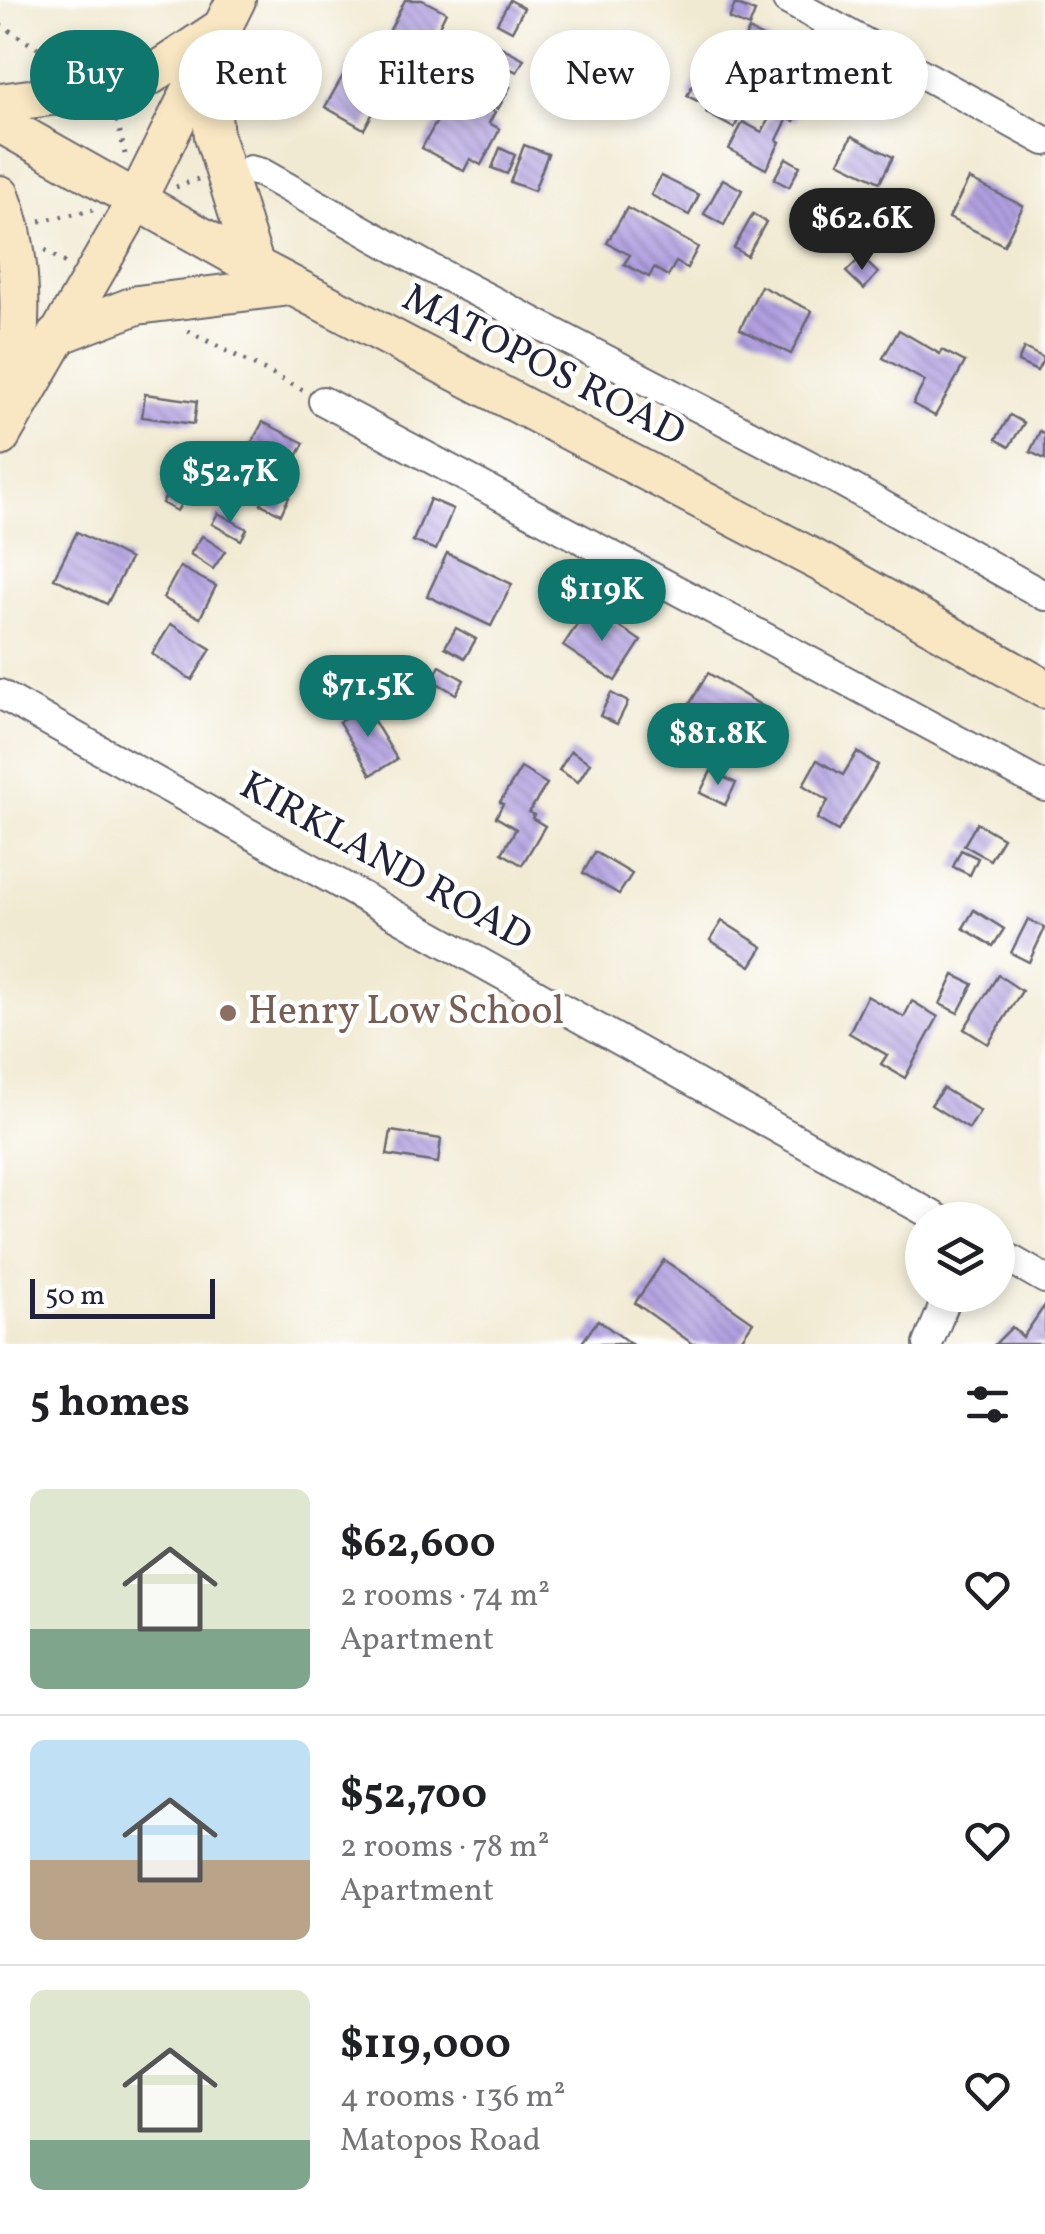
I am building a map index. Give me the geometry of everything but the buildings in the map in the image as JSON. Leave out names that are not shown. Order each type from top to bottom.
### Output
[{"type":"main road","points":[[0,104],[110,92],[151,75],[230,13]]},
{"type":"main road","points":[[4,428],[136,201],[179,117]]},
{"type":"main road","points":[[212,120],[214,136],[236,170],[256,267]]},
{"type":"main road","name":"MATOPOS ROAD","points":[[0,122],[290,286],[822,563],[1045,689]]},
{"type":"main road","points":[[4,428],[19,351],[20,286],[5,211]]},
{"type":"main road","points":[[56,336],[136,305],[290,286]]},
{"type":"street","points":[[788,0],[1045,141]]},
{"type":"street","points":[[236,170],[262,173],[428,267],[836,479],[1045,596]]},
{"type":"street","points":[[323,400],[1045,787]]},
{"type":"street","name":"KIRKLAND ROAD","points":[[0,694],[909,1202]]},
{"type":"street","points":[[1015,1262],[1045,1279]]},
{"type":"street","points":[[928,1344],[941,1312]]},
{"type":"path","points":[[5,211],[136,201],[236,170]]},
{"type":"place","name":"Henry Low School","points":[[228,1013]]}]
